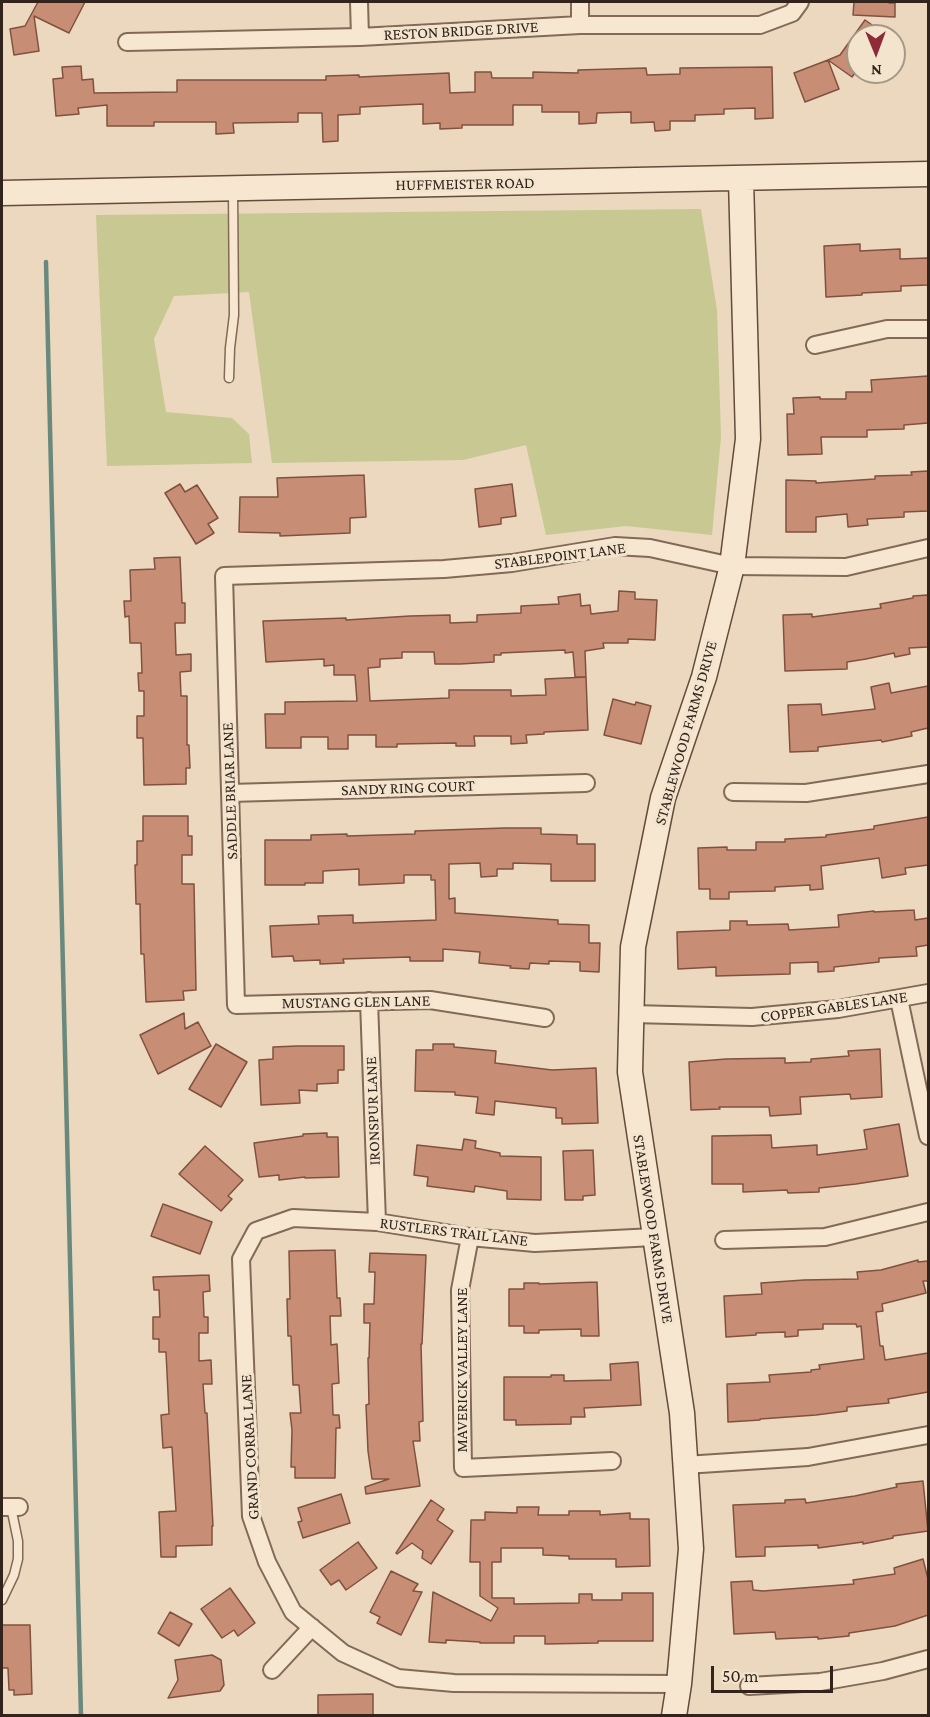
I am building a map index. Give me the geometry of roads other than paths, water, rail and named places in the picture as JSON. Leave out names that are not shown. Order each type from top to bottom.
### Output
[{"type":"street","points":[[359,2],[360,37]]},
{"type":"street","points":[[580,2],[580,25]]},
{"type":"street","name":"RESTON BRIDGE DRIVE","points":[[127,42],[360,37],[580,25],[760,25],[796,7]]},
{"type":"street","name":"HUFFMEISTER ROAD","points":[[2,193],[928,174]]},
{"type":"street","name":"STABLEWOOD FARMS DRIVE","points":[[674,1716],[691,1549],[682,1413],[630,1072],[633,946],[663,798],[704,677],[732,566],[748,439],[741,178]]},
{"type":"street","points":[[815,345],[887,329],[928,329]]},
{"type":"street","name":"STABLEPOINT LANE","points":[[224,576],[444,570],[512,563],[615,546],[650,548],[732,566],[846,567],[928,548]]},
{"type":"street","name":"SADDLE BRIAR LANE","points":[[224,576],[236,1005]]},
{"type":"street","points":[[733,792],[806,793],[928,774]]},
{"type":"street","name":"SANDY RING COURT","points":[[230,793],[586,783]]},
{"type":"street","name":"COPPER GABLES LANE","points":[[632,1014],[752,1017],[838,1009],[928,993]]},
{"type":"street","points":[[899,999],[928,1136]]},
{"type":"street","name":"MUSTANG GLEN LANE","points":[[236,1005],[430,1000],[545,1018]]},
{"type":"street","name":"IRONSPUR LANE","points":[[369,1001],[376,1222]]},
{"type":"street","points":[[724,1240],[825,1237],[928,1212]]},
{"type":"street","name":"RUSTLERS TRAIL LANE","points":[[256,1231],[293,1218],[376,1222],[470,1237],[535,1243],[654,1237]]},
{"type":"street","name":"GRAND CORRAL LANE","points":[[256,1231],[241,1259],[251,1516],[267,1562],[294,1611],[343,1653],[398,1678],[454,1683],[679,1684]]},
{"type":"street","name":"MAVERICK VALLEY LANE","points":[[470,1237],[460,1290],[463,1468],[612,1461]]},
{"type":"street","points":[[685,1465],[808,1457],[928,1435]]},
{"type":"street","points":[[272,1670],[312,1627]]},
{"type":"street","points":[[749,1686],[820,1682],[883,1671],[928,1659]]},
{"type":"lane","points":[[229,378],[234,315],[233,189]]},
{"type":"lane","points":[[2,1600],[14,1575],[19,1550],[10,1507]]},
{"type":"waterway","points":[[46,262],[81,1716]]}]
